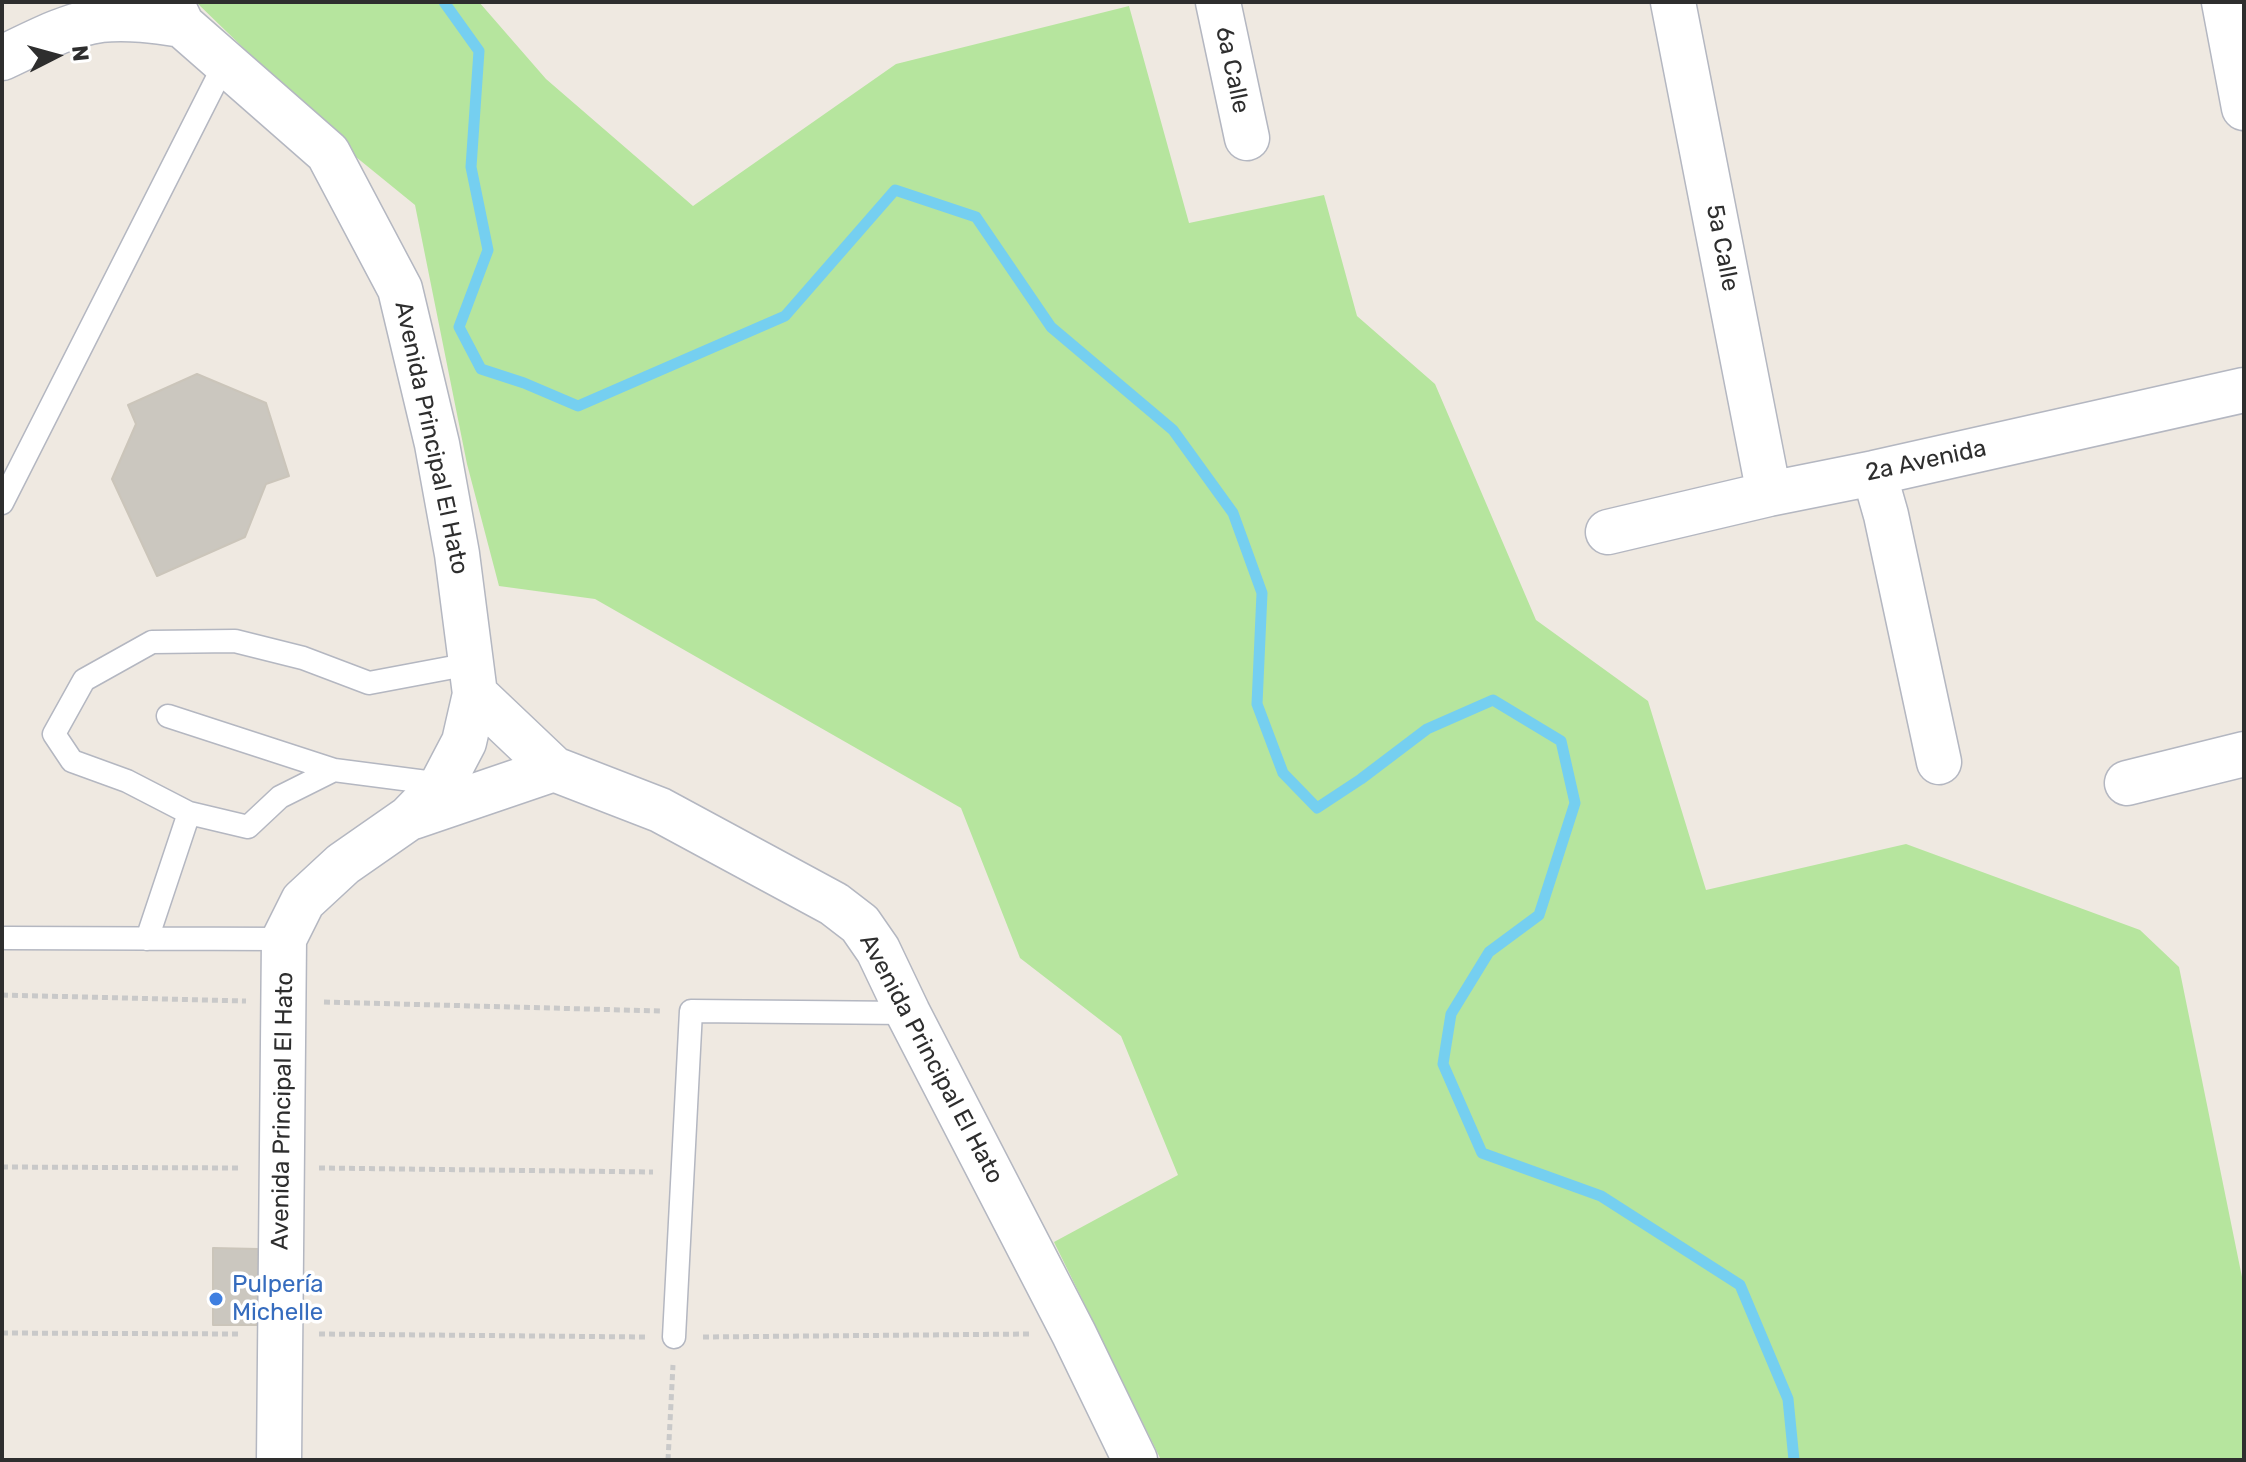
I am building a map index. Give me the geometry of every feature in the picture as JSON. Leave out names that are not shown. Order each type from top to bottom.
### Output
[{"type":"street","name":"6a Calle","points":[[1218,2],[1247,138]]},
{"type":"street","name":"5a Calle","points":[[1673,2],[1769,494]]},
{"type":"street","points":[[2224,2],[2244,108]]},
{"type":"street","name":"Avenida Principal El Hato","points":[[2,58],[56,32],[101,20],[149,19],[177,13],[225,63],[328,153],[400,289],[437,444],[457,554],[472,679],[464,742],[442,784],[409,818],[343,864],[303,901],[284,939],[279,1460]]},
{"type":"street","name":"2a Avenida","points":[[1608,532],[2244,390]]},
{"type":"street","points":[[1874,473],[1886,515],[1939,762]]},
{"type":"street","name":"Avenida Principal El Hato","points":[[472,679],[554,769],[660,810],[834,904],[860,924],[878,950],[1135,1460]]},
{"type":"street","points":[[2127,783],[2244,754]]},
{"type":"street","name":"Avenida Principal El Hato","points":[[409,818],[554,769]]},
{"type":"lane","points":[[2,503],[225,63]]},
{"type":"lane","points":[[334,770],[280,797],[248,827],[189,813],[127,781],[72,761],[54,734],[84,680],[152,642],[235,641],[303,658],[369,683],[472,679]]},
{"type":"lane","points":[[168,716],[334,770],[442,784]]},
{"type":"lane","points":[[147,939],[189,813]]},
{"type":"lane","points":[[5,938],[284,939]]},
{"type":"lane","points":[[674,1337],[691,1011],[908,1013]]},
{"type":"path","points":[[2,995],[691,1011]]},
{"type":"path","points":[[2,1167],[682,1172]]},
{"type":"path","points":[[2,1333],[280,1334]]},
{"type":"path","points":[[668,1460],[674,1337]]},
{"type":"green space","points":[[196,2],[479,2],[546,79],[693,206],[896,64],[1129,6],[1189,223],[1324,195],[1357,316],[1435,384],[1536,620],[1648,701],[1706,890],[1906,844],[2140,930],[2179,967],[2244,1287],[2244,1460],[1161,1460],[1054,1242],[1178,1175],[1121,1036],[1020,958],[961,808],[595,599],[499,586],[467,464],[415,205],[356,157]]},
{"type":"building","points":[[197,374],[266,403],[289,476],[266,484],[245,537],[157,576],[112,479],[136,424],[128,405]]},
{"type":"building","points":[[213,1248],[258,1249],[257,1325],[213,1325]]},
{"type":"waterway","points":[[444,2],[479,51],[471,167],[488,250],[459,327],[481,369],[578,406],[785,316],[895,190],[976,217],[1051,327],[1173,430],[1233,513],[1262,593],[1257,704],[1283,773],[1317,808],[1427,729],[1493,700],[1561,741],[1575,803],[1539,915],[1489,952],[1451,1014],[1443,1064],[1482,1153],[1601,1196],[1740,1285],[1788,1399],[1794,1460]]},
{"type":"place","name":"Pulpería Michelle","points":[[216,1299]]}]
